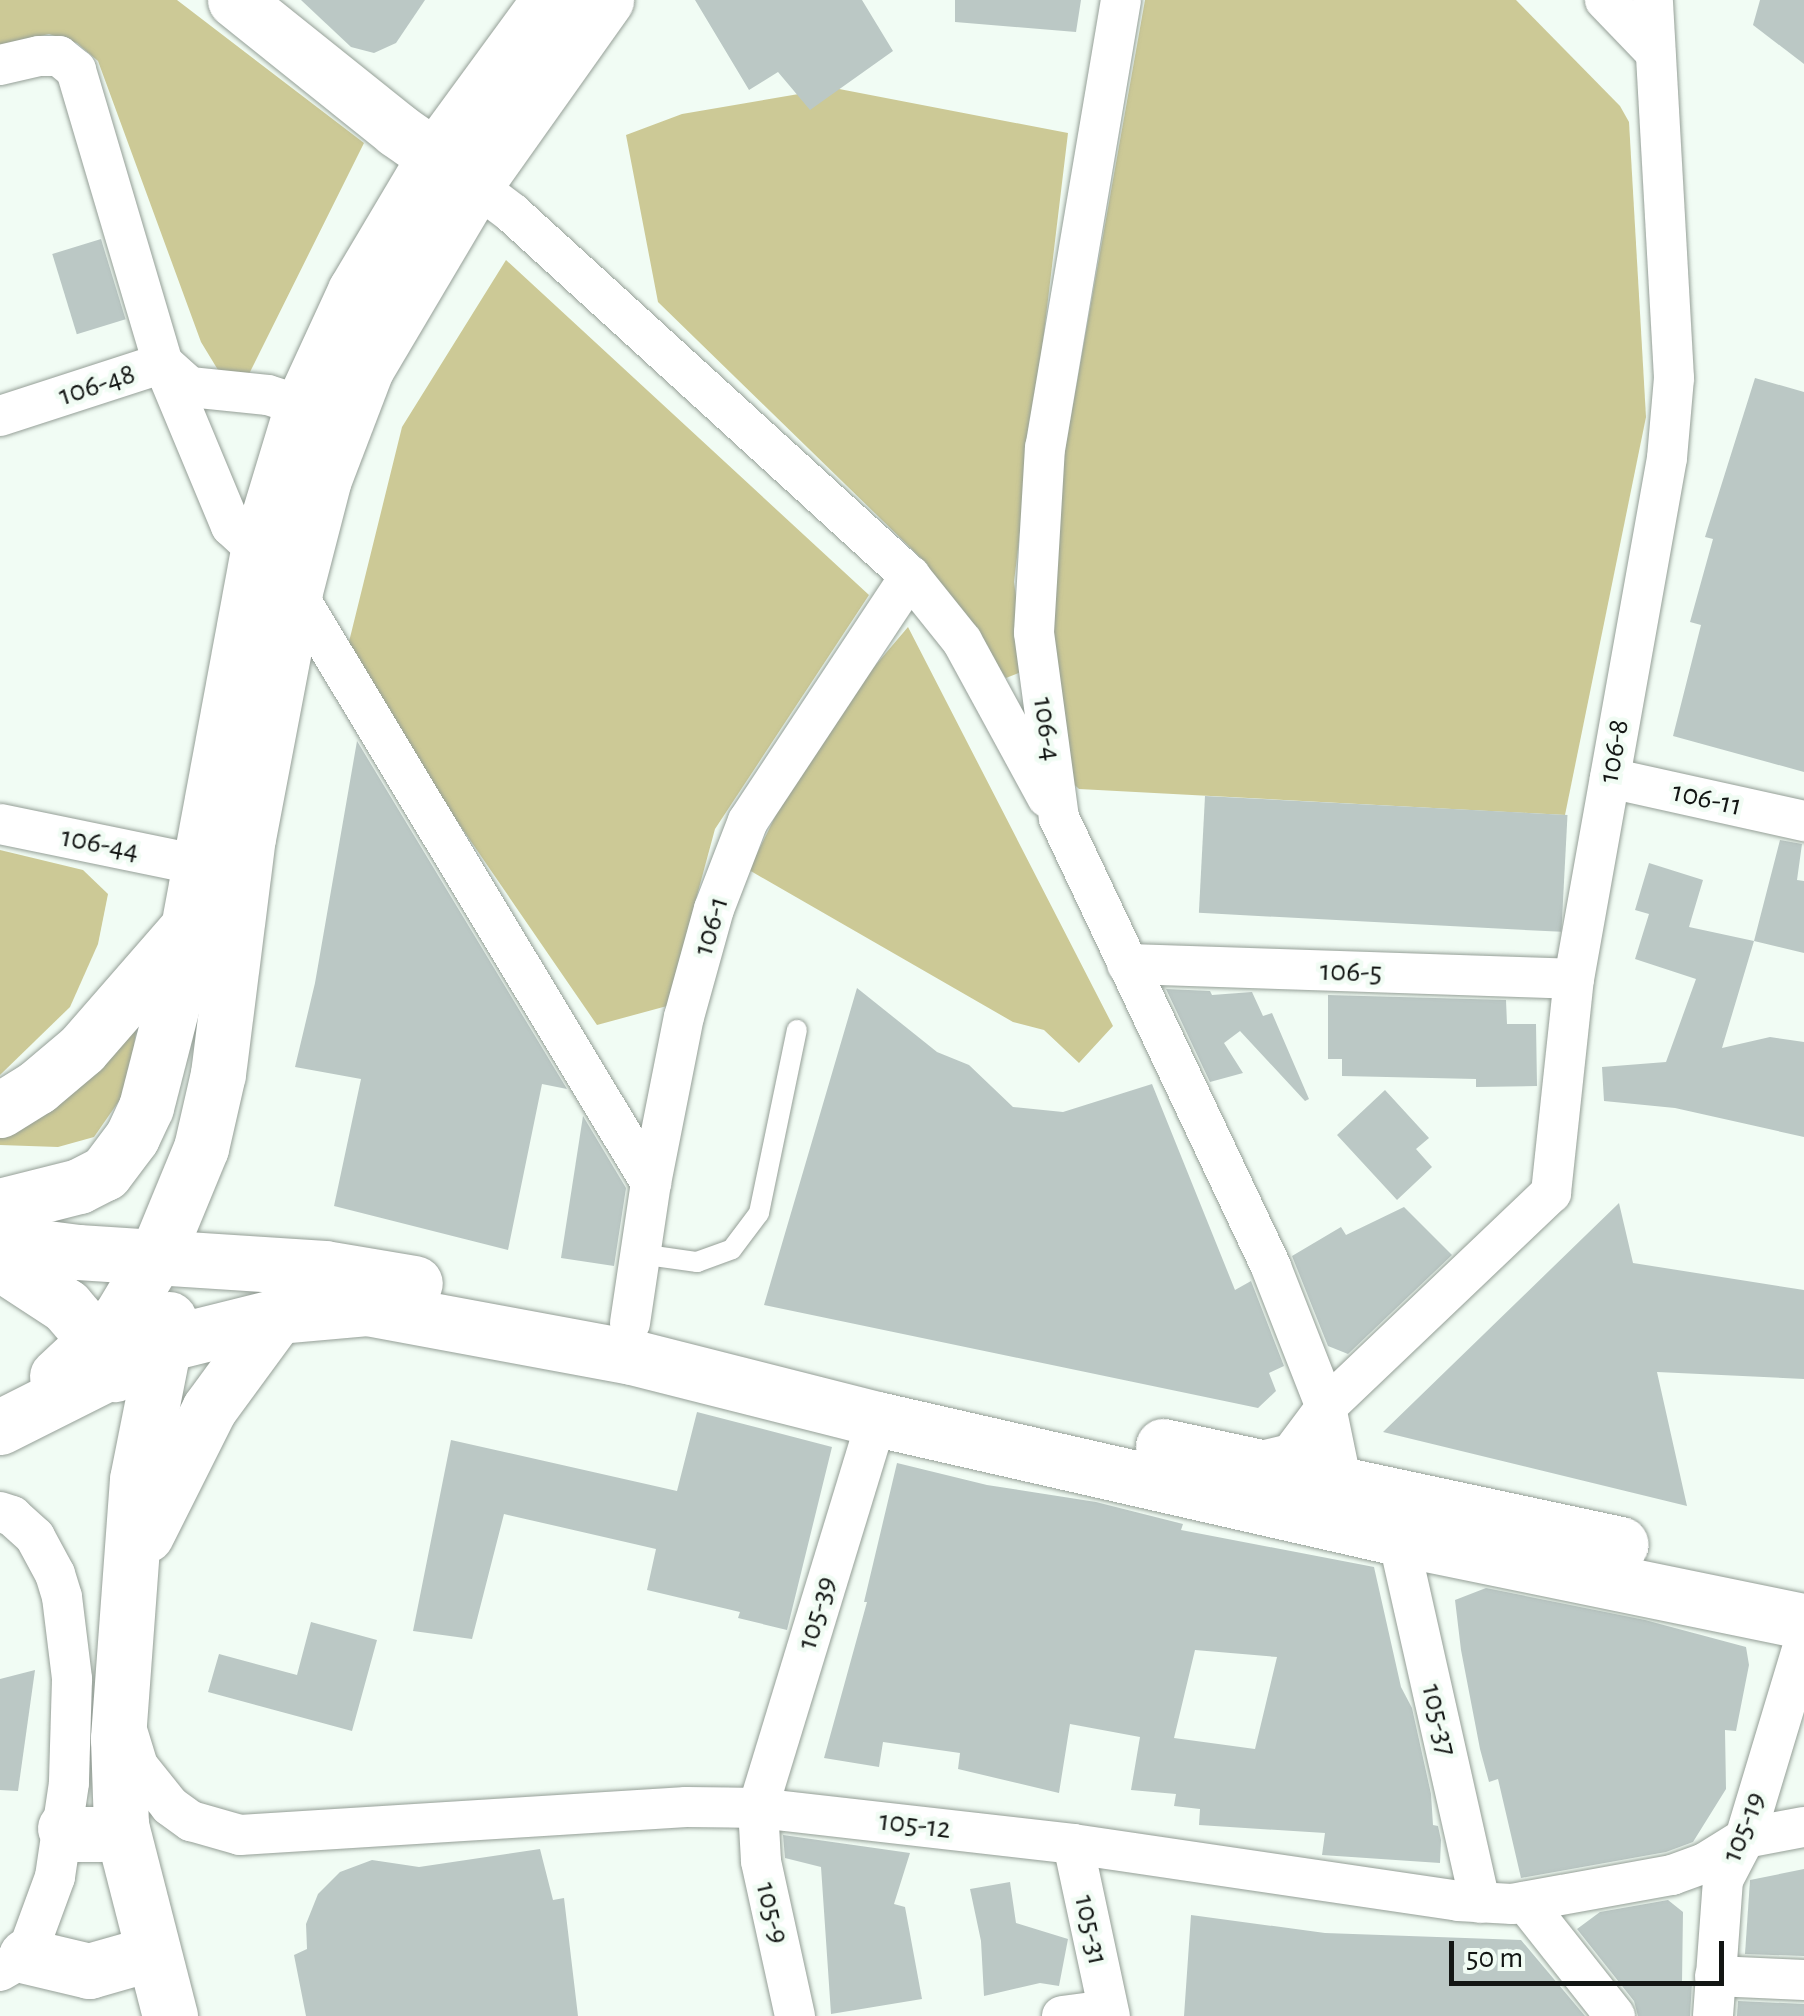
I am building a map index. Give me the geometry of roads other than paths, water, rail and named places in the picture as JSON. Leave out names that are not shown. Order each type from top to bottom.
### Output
[{"type":"main road","points":[[235,0],[455,171]]},
{"type":"main road","points":[[170,2016],[121,1824],[122,1666],[137,1480],[165,1344],[168,1258],[218,1074],[248,838],[294,591],[324,479],[366,369],[455,171],[549,0]]},
{"type":"main road","points":[[0,1206],[80,1186],[105,1173],[120,1156],[146,1107],[158,1069],[200,866],[258,551],[302,406],[355,291],[606,0]]},
{"type":"main road","points":[[0,1110],[79,1053],[186,930]]},
{"type":"main road","points":[[0,1242],[324,1268],[630,1322],[890,1388],[1804,1583]]},
{"type":"main road","points":[[104,1355],[120,1317],[168,1258]]},
{"type":"main road","points":[[0,1263],[48,1290],[104,1355],[126,1406],[137,1480]]},
{"type":"main road","points":[[0,1424],[104,1355],[277,1316],[349,1308],[385,1311],[632,1357],[877,1419],[1398,1538],[1804,1621]]},
{"type":"main road","points":[[130,1569],[209,1409],[277,1316]]},
{"type":"main road","points":[[65,1828],[77,1834],[99,1834],[121,1824]]},
{"type":"main road","points":[[13,1963],[89,1971],[152,1953]]},
{"type":"street","name":"106-4","points":[[1121,0],[1045,446],[1034,634],[1059,818],[1256,1234],[1326,1407],[1342,1484]]},
{"type":"street","points":[[1604,0],[1655,52]]},
{"type":"street","name":"106-8","points":[[1249,1464],[1291,1454],[1326,1407],[1551,1193],[1574,979],[1667,458],[1674,378],[1653,0]]},
{"type":"street","points":[[0,66],[39,56],[59,56],[76,70],[163,362],[231,526],[258,551]]},
{"type":"street","points":[[455,171],[527,227],[910,576],[962,641],[1059,818]]},
{"type":"street","name":"106-48","points":[[0,416],[163,362],[190,387],[268,394],[302,406]]},
{"type":"street","name":"106-1","points":[[630,1322],[651,1183],[684,1017],[714,910],[748,821],[910,576]]},
{"type":"street","points":[[294,591],[651,1183]]},
{"type":"street","name":"106-11","points":[[1610,778],[1804,821]]},
{"type":"street","name":"106-44","points":[[0,824],[200,866]]},
{"type":"street","name":"106-5","points":[[1127,964],[1574,979]]},
{"type":"street","name":"105-39","points":[[758,1808],[877,1419]]},
{"type":"street","points":[[0,1512],[35,1537],[62,1597],[72,1679],[65,1828],[55,1877],[13,1963]]},
{"type":"street","name":"105-37","points":[[1398,1538],[1480,1903]]},
{"type":"street","name":"105-19","points":[[1714,1996],[1723,1880],[1746,1838],[1804,1642]]},
{"type":"street","name":"105-12","points":[[122,1666],[124,1717],[138,1766],[170,1806],[215,1830],[265,1835],[686,1807],[758,1808],[1073,1844],[1480,1903],[1525,1902],[1672,1875],[1706,1863],[1746,1838],[1804,1827]]},
{"type":"street","name":"105-9","points":[[758,1808],[761,1861],[795,2016]]},
{"type":"street","name":"105-31","points":[[1073,1844],[1109,2013]]},
{"type":"street","points":[[1525,1902],[1615,2016]]},
{"type":"street","points":[[1714,1996],[1804,1980]]},
{"type":"street","points":[[1062,2016],[1109,2013]]},
{"type":"lane","points":[[640,1254],[697,1262],[732,1249],[759,1213],[797,1030]]}]
